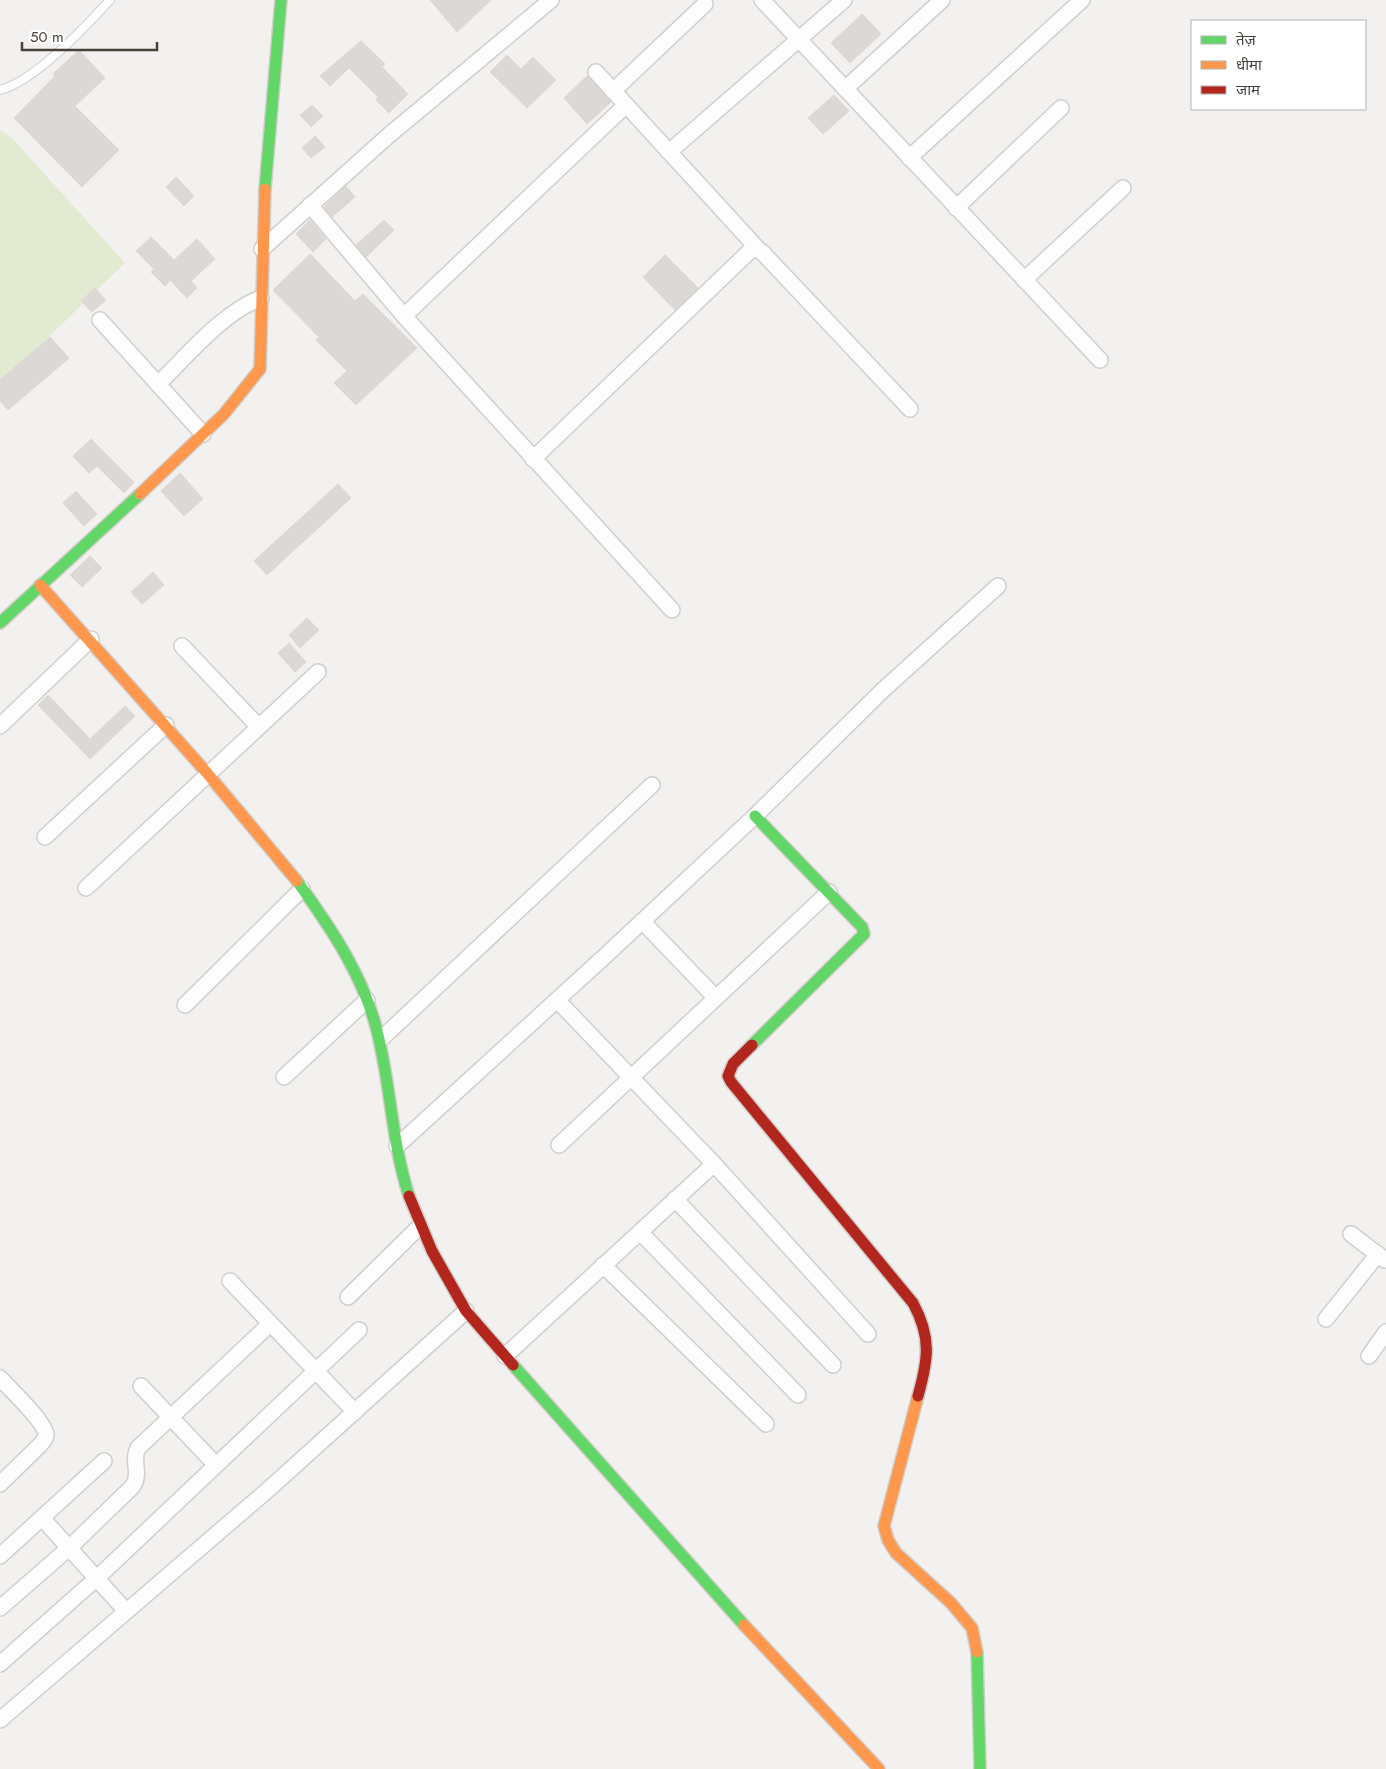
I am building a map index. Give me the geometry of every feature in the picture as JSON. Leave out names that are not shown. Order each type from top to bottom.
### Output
[{"type":"street","points":[[0,623],[124,510],[203,434],[254,379],[260,370],[262,250],[267,148],[281,0]]},
{"type":"street","points":[[262,250],[388,136],[551,0]]},
{"type":"street","points":[[762,0],[1100,360]]},
{"type":"street","points":[[669,152],[844,0]]},
{"type":"street","points":[[845,89],[942,0]]},
{"type":"street","points":[[909,158],[1082,0]]},
{"type":"street","points":[[613,91],[705,4]]},
{"type":"street","points":[[596,72],[758,249],[910,409]]},
{"type":"street","points":[[404,316],[626,105]]},
{"type":"street","points":[[956,208],[1060,108]]},
{"type":"street","points":[[1024,280],[1123,188]]},
{"type":"street","points":[[310,205],[404,316],[672,610]]},
{"type":"street","points":[[533,459],[750,250],[758,249]]},
{"type":"street","points":[[158,384],[222,323],[239,309],[261,298]]},
{"type":"street","points":[[100,320],[203,434]]},
{"type":"street","points":[[40,586],[91,639],[208,775],[302,889],[349,960],[381,1038],[397,1146],[419,1227],[440,1268],[466,1311],[715,1596],[879,1769]]},
{"type":"street","points":[[397,1146],[755,816],[883,690],[998,586]]},
{"type":"street","points":[[0,726],[91,639]]},
{"type":"street","points":[[182,646],[259,727]]},
{"type":"street","points":[[86,888],[318,672]]},
{"type":"street","points":[[46,838],[166,725]]},
{"type":"street","points":[[381,1038],[652,785]]},
{"type":"street","points":[[755,816],[862,927],[864,934],[733,1064],[728,1076],[799,1167],[912,1303],[923,1321],[928,1341],[926,1364],[884,1526],[885,1537],[899,1556],[961,1614],[973,1630],[978,1669],[980,1769]]},
{"type":"street","points":[[186,1005],[302,889]]},
{"type":"street","points":[[559,1145],[829,892]]},
{"type":"street","points":[[642,921],[716,998]]},
{"type":"street","points":[[284,1077],[367,1000]]},
{"type":"street","points":[[557,1000],[714,1164],[868,1334]]},
{"type":"street","points":[[505,1356],[714,1164]]},
{"type":"street","points":[[676,1199],[833,1365]]},
{"type":"street","points":[[348,1297],[419,1227]]},
{"type":"street","points":[[640,1232],[798,1395]]},
{"type":"street","points":[[1326,1319],[1382,1258],[1351,1234]]},
{"type":"street","points":[[604,1265],[766,1424]]},
{"type":"street","points":[[230,1281],[355,1412]]},
{"type":"street","points":[[0,1720],[270,1488],[466,1311]]},
{"type":"street","points":[[0,1608],[69,1548],[136,1483],[136,1450],[270,1324]]},
{"type":"street","points":[[0,1664],[96,1578],[359,1330]]},
{"type":"street","points":[[1369,1356],[1386,1332]]},
{"type":"street","points":[[0,1378],[46,1433],[45,1439],[40,1445],[2,1476]]},
{"type":"street","points":[[141,1386],[216,1465]]},
{"type":"street","points":[[0,1556],[104,1461]]},
{"type":"street","points":[[42,1518],[126,1611]]},
{"type":"lane","points":[[0,90],[9,88],[30,74],[110,0]]},
{"type":"green space","points":[[0,130],[11,137],[125,263],[0,384]]},
{"type":"building","points":[[430,0],[491,0],[457,32]]},
{"type":"building","points":[[862,14],[881,34],[850,63],[831,43]]},
{"type":"building","points":[[361,41],[385,64],[382,67],[408,94],[389,113],[376,100],[378,97],[349,68],[330,86],[320,76]]},
{"type":"building","points":[[79,50],[105,78],[75,106],[119,150],[82,187],[14,118],[55,76],[53,74]]},
{"type":"building","points":[[507,55],[521,69],[533,57],[556,80],[527,108],[490,72]]},
{"type":"building","points":[[587,76],[611,102],[587,124],[564,98]]},
{"type":"building","points":[[834,95],[849,111],[823,134],[808,118]]},
{"type":"building","points":[[312,105],[323,116],[311,127],[300,115]]},
{"type":"building","points":[[315,136],[325,147],[311,158],[302,148]]},
{"type":"building","points":[[176,177],[194,196],[184,206],[166,187]]},
{"type":"building","points":[[346,186],[355,197],[332,217],[324,207]]},
{"type":"building","points":[[310,220],[326,239],[313,252],[296,234]]},
{"type":"building","points":[[384,220],[394,230],[366,257],[356,245]]},
{"type":"building","points":[[151,237],[174,260],[197,239],[215,259],[191,281],[197,288],[187,298],[170,280],[165,286],[151,272],[154,269],[136,251]]},
{"type":"building","points":[[310,254],[355,301],[363,294],[417,348],[356,405],[334,383],[347,371],[316,340],[319,337],[273,290]]},
{"type":"building","points":[[665,255],[698,288],[675,310],[643,277]]},
{"type":"building","points":[[95,288],[106,300],[92,312],[81,301]]},
{"type":"building","points":[[50,337],[69,358],[8,410],[0,401],[0,380]]},
{"type":"building","points":[[91,439],[134,482],[124,493],[97,466],[89,473],[73,456]]},
{"type":"building","points":[[180,473],[203,499],[184,516],[161,491]]},
{"type":"building","points":[[338,484],[351,498],[267,575],[254,561]]},
{"type":"building","points":[[76,491],[97,514],[84,526],[63,503]]},
{"type":"building","points":[[90,556],[102,568],[82,587],[70,575]]},
{"type":"building","points":[[153,572],[164,585],[142,604],[131,592]]},
{"type":"building","points":[[307,618],[319,630],[300,648],[289,635]]},
{"type":"building","points":[[289,643],[306,662],[295,672],[278,653]]},
{"type":"building","points":[[48,695],[90,739],[125,706],[135,716],[90,759],[38,705]]},
{"type":"traffic: fast","points":[[265,189],[281,0]]},
{"type":"traffic: fast","points":[[0,623],[140,494]]},
{"type":"traffic: fast","points":[[752,1045],[864,934],[862,927],[755,816]]},
{"type":"traffic: fast","points":[[297,881],[334,935],[365,994],[378,1035],[395,1136],[409,1196]]},
{"type":"traffic: fast","points":[[513,1365],[744,1625]]},
{"type":"traffic: fast","points":[[977,1652],[980,1769]]},
{"type":"traffic: slow","points":[[140,494],[224,414],[260,369],[265,189]]},
{"type":"traffic: slow","points":[[40,585],[207,773],[297,881]]},
{"type":"traffic: slow","points":[[918,1396],[884,1526],[888,1540],[896,1553],[951,1603],[972,1628],[977,1652]]},
{"type":"traffic: slow","points":[[744,1625],[879,1769]]},
{"type":"traffic: jam","points":[[752,1045],[733,1064],[728,1076],[731,1082],[913,1303],[926,1338],[926,1360],[918,1396]]},
{"type":"traffic: jam","points":[[409,1196],[432,1251],[466,1311],[513,1365]]}]
